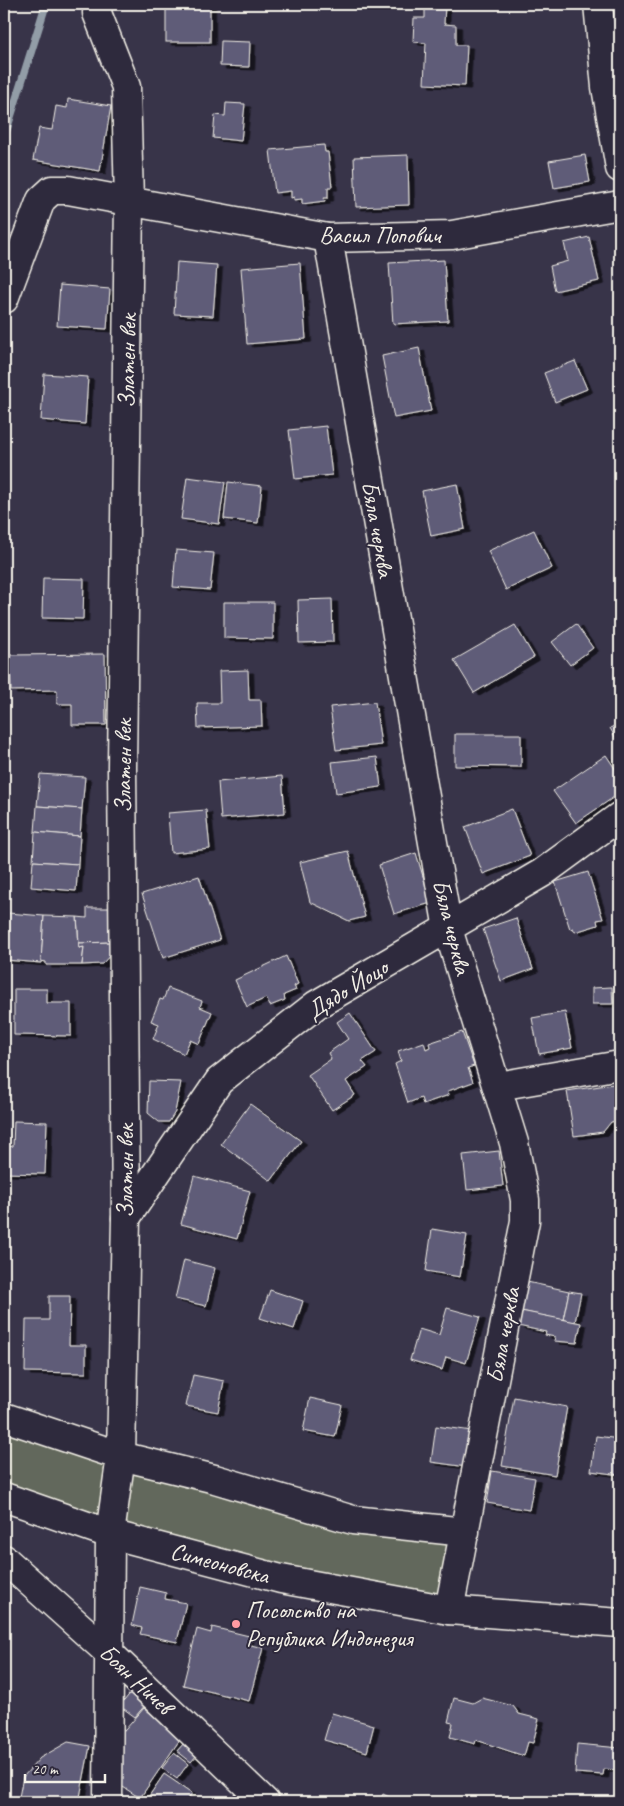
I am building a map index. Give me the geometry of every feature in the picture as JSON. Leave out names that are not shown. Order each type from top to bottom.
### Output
[{"type":"street","name":"Златен век","points":[[98,4],[97,13],[126,87],[129,201],[122,767],[126,1218],[121,1456],[110,1534],[108,1652]]},
{"type":"street","points":[[598,4],[606,87],[620,168]]},
{"type":"street","name":"Васил Попович","points":[[4,299],[40,200],[52,190],[68,190],[328,238],[452,235],[620,205]]},
{"type":"street","name":"Бяла черква","points":[[328,238],[448,929],[498,1086],[516,1153],[525,1200],[525,1221],[449,1610]]},
{"type":"street","name":"Дядо Йоцо","points":[[126,1218],[219,1081],[316,1005],[542,873],[620,816]]},
{"type":"street","points":[[498,1086],[620,1065]]},
{"type":"street","points":[[4,1417],[121,1456],[215,1479],[352,1520],[465,1532]]},
{"type":"street","name":"Симеоновска","points":[[4,1497],[110,1534],[281,1580],[449,1610],[620,1623]]},
{"type":"street","name":"Боян Ничев","points":[[4,1559],[108,1652],[265,1802]]},
{"type":"street","points":[[108,1652],[108,1802]]},
{"type":"green space","points":[[4,1417],[121,1456],[465,1532],[449,1610],[4,1497]]},
{"type":"building","points":[[166,4],[210,4],[210,42],[166,42]]},
{"type":"building","points":[[425,4],[445,4],[444,24],[456,25],[456,45],[467,45],[465,86],[424,84],[426,43],[413,42],[414,18],[425,18]]},
{"type":"building","points":[[221,41],[250,42],[249,67],[220,66]]},
{"type":"building","points":[[68,99],[111,106],[100,171],[33,160],[39,128],[52,130],[56,106],[67,108]]},
{"type":"building","points":[[226,103],[245,104],[241,141],[213,138],[215,115],[225,116]]},
{"type":"building","points":[[324,145],[325,152],[328,152],[332,187],[328,187],[328,198],[324,198],[325,201],[302,204],[302,199],[294,200],[294,197],[291,198],[291,191],[275,193],[270,150]]},
{"type":"building","points":[[408,155],[409,205],[356,207],[354,157]]},
{"type":"building","points":[[585,155],[590,182],[554,188],[549,161]]},
{"type":"building","points":[[589,237],[599,281],[555,291],[550,266],[568,261],[564,243]]},
{"type":"building","points":[[444,260],[448,321],[393,324],[389,263]]},
{"type":"building","points":[[177,262],[217,265],[213,316],[174,314]]},
{"type":"building","points":[[300,263],[306,339],[247,344],[241,268]]},
{"type":"building","points":[[60,285],[110,289],[107,329],[57,326]]},
{"type":"building","points":[[419,348],[431,411],[394,418],[382,356]]},
{"type":"building","points":[[575,361],[587,389],[555,402],[544,373]]},
{"type":"building","points":[[44,374],[88,377],[85,424],[41,420]]},
{"type":"building","points":[[326,426],[332,475],[295,479],[289,430]]},
{"type":"building","points":[[187,477],[225,482],[219,524],[181,519]]},
{"type":"building","points":[[228,482],[262,486],[258,523],[224,519]]},
{"type":"building","points":[[457,484],[465,529],[431,536],[422,491]]},
{"type":"building","points":[[534,530],[552,568],[506,590],[488,551]]},
{"type":"building","points":[[176,550],[214,553],[210,590],[173,587]]},
{"type":"building","points":[[43,578],[84,579],[83,619],[42,618]]},
{"type":"building","points":[[332,599],[333,642],[299,643],[298,600]]},
{"type":"building","points":[[224,602],[273,602],[273,639],[224,638]]},
{"type":"building","points":[[576,624],[593,648],[570,665],[552,642]]},
{"type":"building","points":[[515,625],[534,657],[474,693],[454,660]]},
{"type":"building","points":[[105,654],[106,725],[72,725],[72,704],[57,704],[57,690],[11,691],[10,655]]},
{"type":"building","points":[[248,670],[249,700],[261,700],[262,726],[198,728],[197,703],[220,703],[219,671]]},
{"type":"building","points":[[375,702],[381,745],[336,750],[330,707]]},
{"type":"building","points":[[620,723],[620,746],[610,728]]},
{"type":"building","points":[[455,734],[521,734],[521,767],[455,766]]},
{"type":"building","points":[[606,755],[620,776],[620,793],[576,823],[553,791]]},
{"type":"building","points":[[377,757],[381,787],[336,793],[332,762]]},
{"type":"building","points":[[40,774],[85,777],[82,809],[37,806]]},
{"type":"building","points":[[282,776],[285,813],[221,819],[218,782]]},
{"type":"building","points":[[37,806],[82,809],[80,836],[35,832]]},
{"type":"building","points":[[512,809],[530,856],[483,874],[465,827]]},
{"type":"building","points":[[206,810],[210,849],[171,853],[168,813]]},
{"type":"building","points":[[35,832],[80,836],[78,864],[33,861]]},
{"type":"building","points":[[348,851],[365,917],[349,921],[310,902],[300,862]]},
{"type":"building","points":[[416,853],[431,903],[394,914],[379,865]]},
{"type":"building","points":[[33,861],[78,864],[76,891],[31,887]]},
{"type":"building","points":[[588,872],[603,919],[597,920],[598,925],[575,932],[573,928],[570,929],[555,882]]},
{"type":"building","points":[[199,876],[220,940],[163,958],[142,894]]},
{"type":"building","points":[[87,908],[111,908],[113,942],[79,943],[77,917],[87,918]]},
{"type":"building","points":[[8,913],[44,916],[41,963],[5,960]]},
{"type":"building","points":[[44,916],[77,917],[79,948],[84,947],[82,965],[46,965],[46,962],[41,961]]},
{"type":"building","points":[[516,918],[533,969],[501,981],[483,929]]},
{"type":"building","points":[[113,942],[113,952],[102,964],[82,965],[84,947],[79,948],[79,943]]},
{"type":"building","points":[[286,956],[298,984],[294,986],[296,990],[284,995],[285,1000],[270,1006],[266,998],[247,1007],[235,980]]},
{"type":"building","points":[[612,987],[613,1004],[592,1004],[592,988]]},
{"type":"building","points":[[168,988],[202,1001],[200,1007],[212,1012],[199,1044],[190,1040],[184,1054],[153,1039],[159,1024],[151,1021],[160,999],[163,1000]]},
{"type":"building","points":[[14,989],[47,989],[47,1003],[71,1003],[71,1036],[14,1035]]},
{"type":"building","points":[[565,1012],[572,1048],[539,1054],[532,1018]]},
{"type":"building","points":[[350,1013],[376,1052],[362,1061],[367,1067],[346,1081],[355,1095],[332,1110],[308,1075],[331,1059],[328,1053],[348,1039],[337,1022]]},
{"type":"building","points":[[462,1032],[474,1066],[468,1068],[473,1082],[448,1091],[449,1095],[423,1104],[421,1098],[408,1103],[395,1064],[401,1061],[398,1051],[424,1042],[426,1049],[430,1047],[429,1043]]},
{"type":"building","points":[[149,1081],[181,1082],[175,1112],[169,1122],[159,1122],[148,1113]]},
{"type":"building","points":[[620,1083],[620,1120],[611,1122],[603,1132],[574,1136],[567,1091]]},
{"type":"building","points":[[250,1104],[301,1141],[271,1181],[221,1144]]},
{"type":"building","points":[[14,1121],[47,1122],[45,1174],[4,1173],[4,1148],[13,1146]]},
{"type":"building","points":[[499,1151],[503,1186],[467,1190],[463,1155]]},
{"type":"building","points":[[194,1176],[250,1191],[237,1239],[181,1224]]},
{"type":"building","points":[[432,1229],[467,1235],[460,1277],[426,1271]]},
{"type":"building","points":[[184,1260],[215,1268],[206,1306],[175,1299]]},
{"type":"building","points":[[527,1282],[569,1291],[563,1320],[521,1311]]},
{"type":"building","points":[[270,1290],[303,1301],[294,1329],[260,1318]]},
{"type":"building","points":[[569,1291],[581,1293],[575,1322],[563,1320]]},
{"type":"building","points":[[49,1296],[70,1296],[69,1345],[86,1345],[86,1373],[25,1372],[26,1320],[49,1320]]},
{"type":"building","points":[[447,1308],[480,1317],[466,1363],[446,1357],[442,1370],[410,1360],[419,1329],[439,1335]]},
{"type":"building","points":[[521,1311],[581,1323],[577,1343],[554,1341],[555,1337],[545,1335],[546,1332],[518,1326]]},
{"type":"building","points":[[193,1375],[224,1381],[218,1412],[186,1406]]},
{"type":"building","points":[[514,1397],[567,1407],[555,1475],[502,1466]]},
{"type":"building","points":[[310,1398],[342,1405],[335,1437],[303,1431]]},
{"type":"building","points":[[436,1426],[472,1431],[467,1467],[431,1462]]},
{"type":"building","points":[[596,1436],[620,1439],[620,1475],[591,1471]]},
{"type":"building","points":[[492,1471],[535,1478],[529,1510],[487,1503]]},
{"type":"building","points":[[140,1587],[166,1593],[165,1599],[186,1603],[177,1642],[140,1634],[142,1628],[132,1625]]},
{"type":"building","points":[[212,1627],[249,1636],[247,1644],[263,1648],[249,1701],[183,1685],[197,1629],[211,1633]]},
{"type":"building","points":[[132,1691],[147,1703],[135,1717],[120,1706]]},
{"type":"building","points":[[454,1698],[473,1703],[482,1698],[513,1706],[519,1714],[539,1719],[533,1743],[528,1742],[524,1756],[476,1740],[475,1744],[450,1737],[453,1723],[448,1722]]},
{"type":"building","points":[[144,1708],[181,1738],[140,1798],[109,1778],[119,1737]]},
{"type":"building","points":[[332,1713],[374,1725],[367,1752],[324,1740]]},
{"type":"building","points":[[68,1742],[90,1746],[79,1802],[18,1802],[23,1777],[40,1758]]},
{"type":"building","points":[[184,1743],[197,1755],[191,1762],[177,1751]]},
{"type":"building","points":[[577,1744],[620,1748],[618,1770],[604,1769],[603,1775],[575,1773]]},
{"type":"building","points":[[174,1753],[188,1764],[177,1779],[162,1768]]},
{"type":"building","points":[[164,1774],[192,1793],[186,1802],[145,1802]]},
{"type":"building","points":[[383,1794],[399,1802],[379,1802]]},
{"type":"waterway","points":[[4,138],[46,4]]},
{"type":"place","name":"Посолство на Република Индонезия","points":[[236,1624]]}]
